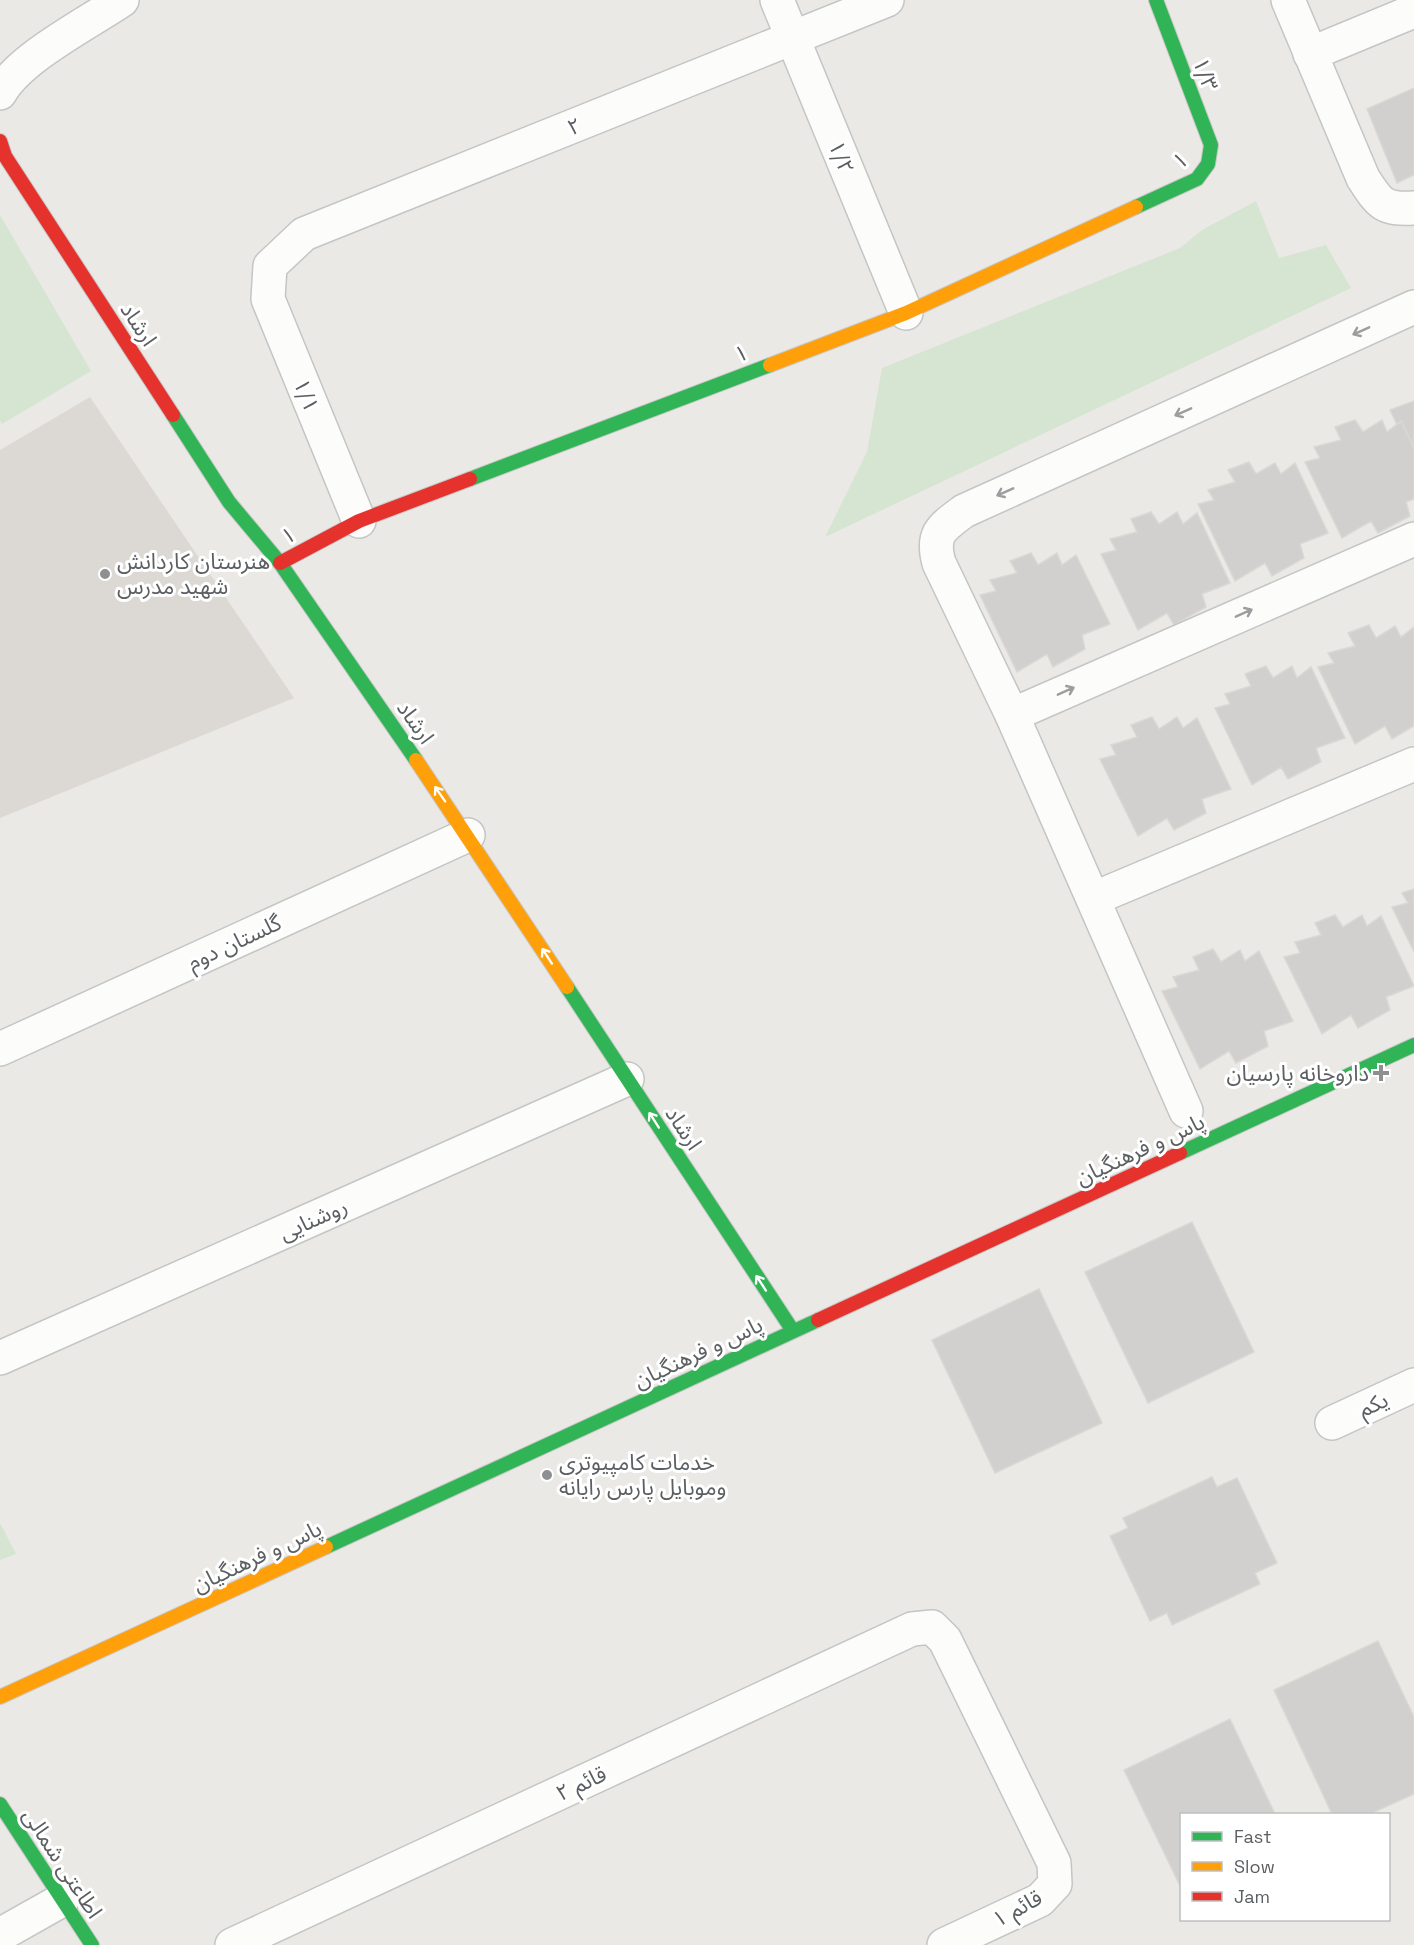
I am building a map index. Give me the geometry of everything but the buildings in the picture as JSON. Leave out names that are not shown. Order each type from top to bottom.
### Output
[{"type":"street","points":[[0,93],[6,81],[21,66],[122,0]]},
{"type":"street","name":"۱/۲","points":[[777,0],[906,313]]},
{"type":"street","name":"۲","points":[[270,266],[304,234],[887,0]]},
{"type":"street","name":"۱/۳","points":[[1156,0],[1210,145],[1208,164]]},
{"type":"street","points":[[1288,0],[1363,178],[1377,199],[1391,209],[1414,208]]},
{"type":"street","points":[[1310,54],[1414,11]]},
{"type":"street","name":"ارشاد","points":[[0,141],[5,156],[229,502],[280,563],[468,835],[793,1331]]},
{"type":"street","name":"۱","points":[[280,563],[359,521],[906,313],[1197,179],[1208,164]]},
{"type":"street","name":"۱/۱","points":[[270,266],[268,299],[359,521]]},
{"type":"street","points":[[1186,1111],[1095,898],[1012,715],[939,563],[934,545],[942,527],[964,511],[1414,307]]},
{"type":"street","points":[[1012,715],[1414,539]]},
{"type":"street","points":[[1095,898],[1414,764]]},
{"type":"street","name":"گلستان دوم","points":[[0,1049],[468,835]]},
{"type":"street","name":"پاس و فرهنگیان","points":[[0,1697],[1414,1046]]},
{"type":"street","name":"روشنایی","points":[[0,1358],[627,1079]]},
{"type":"street","name":"یکم","points":[[1332,1423],[1414,1385]]},
{"type":"street","name":"قائم ۲","points":[[232,1945],[912,1629],[932,1628],[945,1640],[1054,1863],[1055,1884]]},
{"type":"street","name":"اطاعتی شمالی","points":[[0,1804],[92,1945]]},
{"type":"street","name":"قائم ۱","points":[[944,1945],[1040,1900],[1055,1884]]},
{"type":"street","points":[[0,1935],[62,1900]]},
{"type":"shaded area","name":"هنرستان کاردانش شهید مدرس","points":[[90,397],[294,698],[0,818],[0,450]]},
{"type":"green space","points":[[1256,201],[1279,258],[1326,245],[1351,288],[825,537],[867,452],[882,368],[1180,248],[1202,230]]},
{"type":"green space","points":[[0,215],[91,371],[2,424],[0,421]]},
{"type":"green space","points":[[0,1523],[16,1554],[0,1560]]},
{"type":"traffic: fast","points":[[1136,207],[1197,179],[1208,164],[1211,145],[1156,0]]},
{"type":"traffic: fast","points":[[470,479],[770,365]]},
{"type":"traffic: fast","points":[[173,415],[229,502],[280,563],[416,760]]},
{"type":"traffic: fast","points":[[567,987],[793,1331]]},
{"type":"traffic: fast","points":[[1180,1153],[1414,1045]]},
{"type":"traffic: fast","points":[[326,1547],[818,1320]]},
{"type":"traffic: fast","points":[[0,1804],[92,1945]]},
{"type":"traffic: slow","points":[[770,365],[906,313],[1136,207]]},
{"type":"traffic: slow","points":[[416,760],[567,987]]},
{"type":"traffic: slow","points":[[0,1697],[326,1547]]},
{"type":"traffic: jam","points":[[0,141],[5,156],[173,415]]},
{"type":"traffic: jam","points":[[280,563],[359,521],[470,479]]},
{"type":"traffic: jam","points":[[818,1320],[1180,1153]]},
{"type":"place","name":"هنرستان کاردانش شهید مدرس","points":[[105,574]]},
{"type":"place","name":"داروخانه پارسیان","points":[[1381,1073]]},
{"type":"place","name":"خدمات کامپیوتری وموبایل پارس رایانه","points":[[547,1475]]}]
